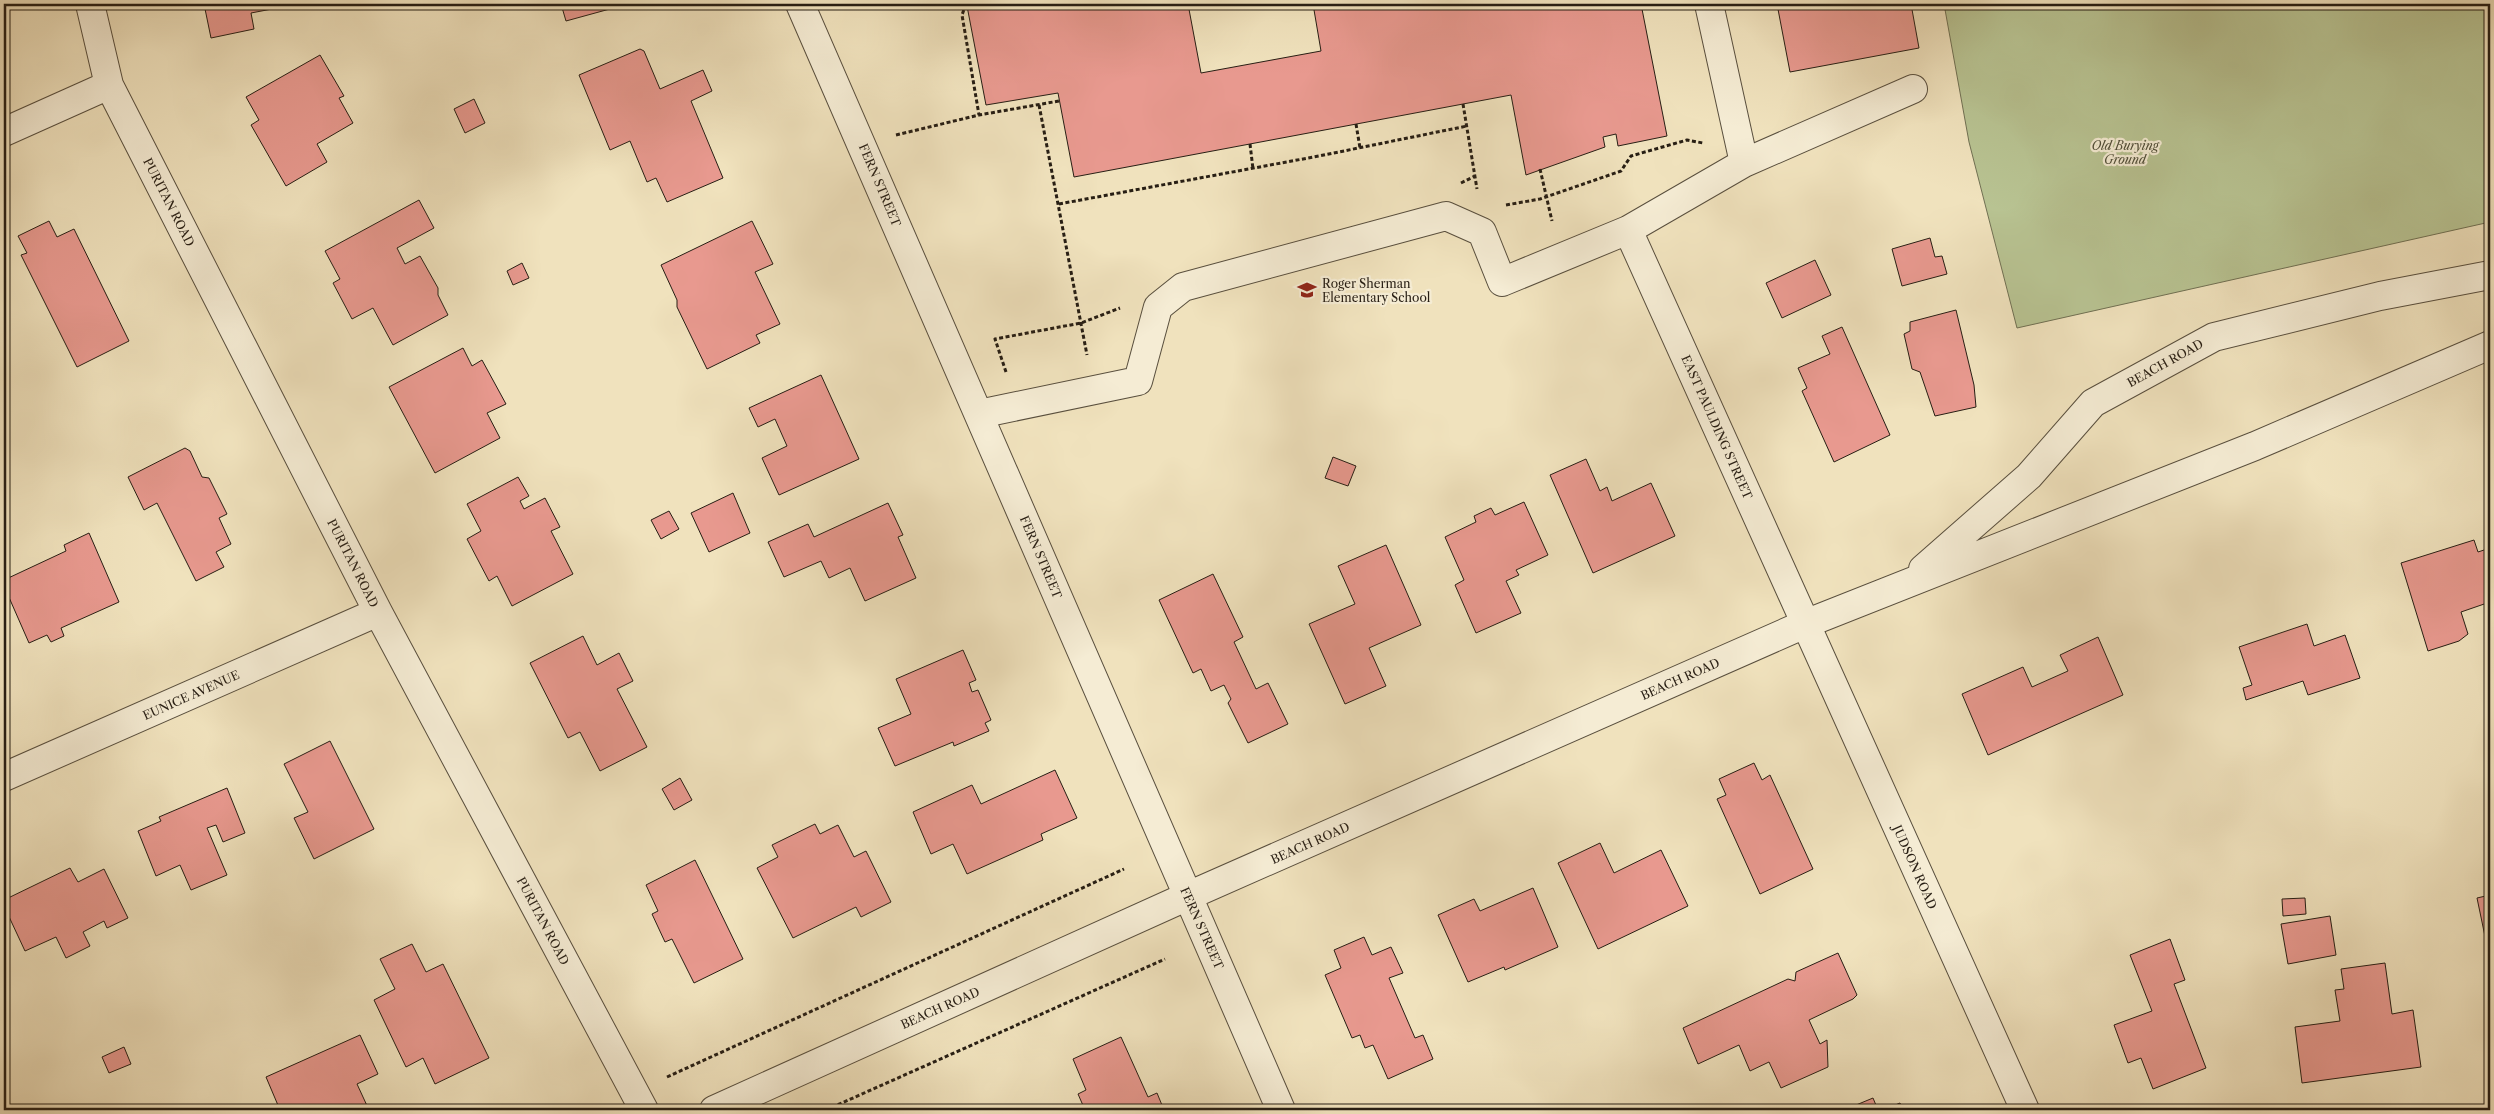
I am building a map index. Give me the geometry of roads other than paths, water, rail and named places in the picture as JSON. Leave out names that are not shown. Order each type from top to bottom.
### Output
[{"type":"street","name":"PURITAN ROAD","points":[[90,4],[109,85],[378,612],[639,1101]]},
{"type":"street","name":"FERN STREET","points":[[800,4],[1281,1110]]},
{"type":"street","points":[[1709,4],[1744,163]]},
{"type":"street","points":[[4,132],[109,85]]},
{"type":"street","points":[[979,414],[1138,381],[1158,306],[1183,287],[1446,216],[1481,221],[1502,282],[1628,230],[1744,163],[1913,89]]},
{"type":"street","name":"EAST PAULDING STREET","points":[[1628,230],[1805,624]]},
{"type":"street","name":"BEACH ROAD","points":[[1909,582],[2028,476],[2092,403],[2214,337],[2380,296],[2490,275]]},
{"type":"street","name":"BEACH ROAD","points":[[714,1110],[1188,896],[1805,624],[2255,446],[2490,345]]},
{"type":"street","name":"EUNICE AVENUE","points":[[4,777],[378,612]]},
{"type":"street","name":"JUDSON ROAD","points":[[1805,624],[2025,1110]]},
{"type":"place","name":"Roger Sherman Elementary School","points":[[1307,290]]},
{"type":"park label","name":"Old Burying Ground","points":[[2125,152]]}]
